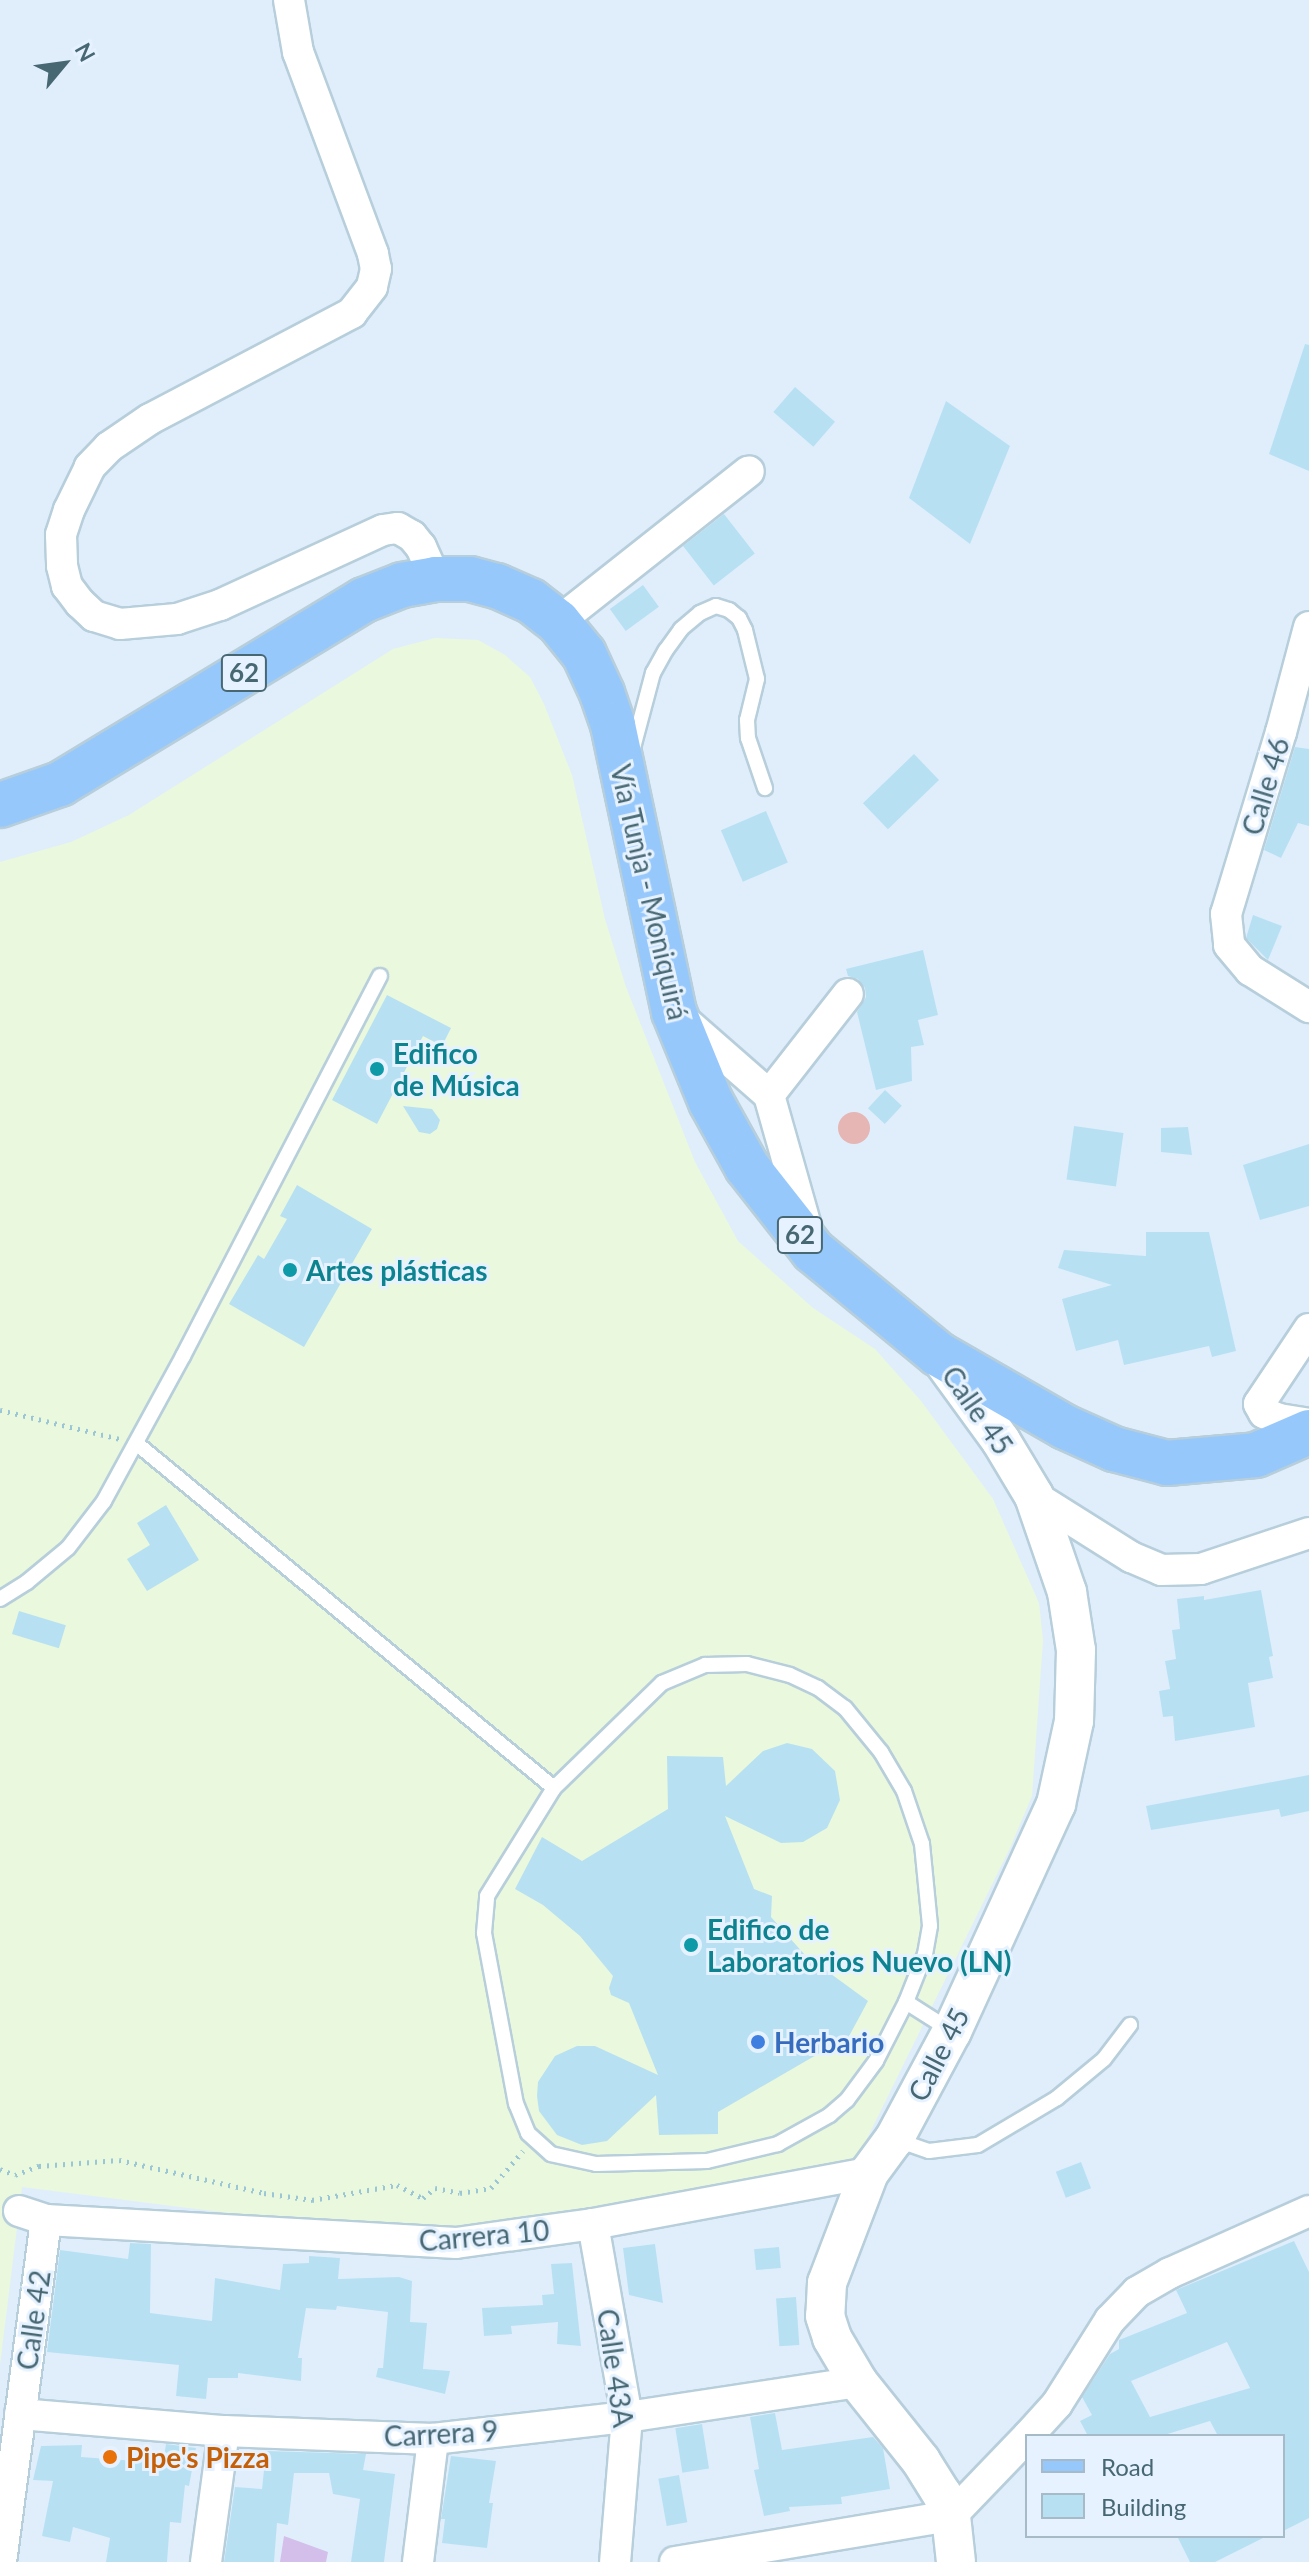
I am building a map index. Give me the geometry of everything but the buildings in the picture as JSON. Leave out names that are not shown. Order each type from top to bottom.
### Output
[{"type":"main road","name":"Vía Tunja - Moniquirá","points":[[0,805],[60,784],[364,600],[402,585],[435,579],[470,579],[497,586],[531,601],[558,622],[584,654],[602,693],[613,725],[674,1012],[711,1102],[747,1167],[813,1251],[938,1354],[1065,1427],[1114,1449],[1167,1463],[1256,1455],[1309,1432]]},
{"type":"street","points":[[289,0],[298,52],[373,254],[376,269],[372,287],[352,313],[150,419],[109,447],[90,467],[69,510],[61,535],[62,566],[67,586],[94,616],[120,624],[177,619],[220,605],[383,530],[398,528],[412,536],[421,547],[435,579]]},
{"type":"street","points":[[558,622],[749,471]]},
{"type":"street","name":"Calle 46","points":[[1309,627],[1295,734],[1226,914],[1229,945],[1250,970],[1309,1007]]},
{"type":"street","points":[[769,1095],[848,994]]},
{"type":"street","points":[[674,1012],[769,1095],[813,1251]]},
{"type":"street","points":[[1309,1329],[1259,1404],[1264,1413],[1309,1424]]},
{"type":"street","name":"Calle 45","points":[[938,1354],[1001,1441],[1034,1496],[1067,1592],[1076,1650],[1074,1721],[1056,1804],[952,2031],[894,2139],[869,2173],[827,2283],[825,2316],[832,2338],[858,2382],[921,2461],[942,2494],[951,2516],[956,2562]]},
{"type":"street","points":[[1034,1496],[1131,1557],[1161,1570],[1201,1569],[1309,1533]]},
{"type":"street","name":"Carrera 10","points":[[16,2212],[441,2243],[593,2224],[869,2173]]},
{"type":"street","points":[[1031,2434],[1057,2404],[1110,2320],[1137,2292],[1170,2273],[1309,2211]]},
{"type":"street","name":"Calle 42","points":[[1,2562],[20,2414],[16,2212]]},
{"type":"street","name":"Calle 43A","points":[[593,2224],[627,2417],[615,2562]]},
{"type":"street","name":"Carrera 9","points":[[20,2414],[224,2431],[433,2439],[627,2417],[858,2382]]},
{"type":"street","points":[[206,2562],[224,2431]]},
{"type":"street","points":[[418,2562],[433,2439]]},
{"type":"street","points":[[675,2562],[951,2516],[1025,2440]]},
{"type":"lane","points":[[625,784],[653,673],[681,629],[716,606],[729,610],[739,618],[752,654],[757,679],[747,720],[748,738],[765,788]]},
{"type":"lane","points":[[0,1599],[68,1548],[104,1501],[380,976]]},
{"type":"lane","points":[[136,1443],[554,1788]]},
{"type":"lane","points":[[747,1664],[790,1675],[818,1688],[845,1708],[881,1752],[904,1791],[922,1844],[930,1926],[925,1954],[906,2002],[876,2061],[847,2100],[830,2115],[778,2144],[707,2161],[596,2164],[551,2154],[528,2133],[516,2104],[483,1915],[487,1896],[554,1788],[651,1693],[682,1672],[705,1665],[747,1664]]},
{"type":"lane","points":[[906,2002],[952,2031]]},
{"type":"lane","points":[[894,2139],[929,2151],[978,2145],[1057,2098],[1104,2059],[1130,2025]]},
{"type":"path","points":[[0,1410],[136,1443]]},
{"type":"path","points":[[0,2169],[15,2175],[39,2166],[119,2160],[264,2193],[312,2200],[397,2185],[423,2198],[435,2188],[460,2193],[491,2188],[523,2151]]},
{"type":"shaded area","points":[[435,638],[478,640],[505,655],[530,677],[544,704],[572,775],[605,919],[626,987],[695,1162],[738,1241],[813,1308],[875,1349],[921,1401],[993,1499],[1039,1603],[1043,1640],[1032,1796],[1010,1848],[854,2165],[841,2171],[420,2237],[22,2187],[0,2365],[0,862],[71,842],[129,815],[393,649]]},
{"type":"shaded area","points":[[854,1112],[865,1117],[870,1128],[865,1139],[854,1144],[843,1139],[838,1128],[843,1117]]},
{"type":"shaded area","points":[[284,2536],[328,2552],[326,2562],[280,2562]]},
{"type":"place","name":"Edifico de Música","points":[[377,1069]]},
{"type":"place","name":"Artes plásticas","points":[[290,1270]]},
{"type":"place","name":"Edifico de Laboratorios Nuevo (LN)","points":[[691,1945]]},
{"type":"place","name":"Herbario","points":[[758,2042]]},
{"type":"place","name":"Pipe's Pizza","points":[[110,2457]]}]
